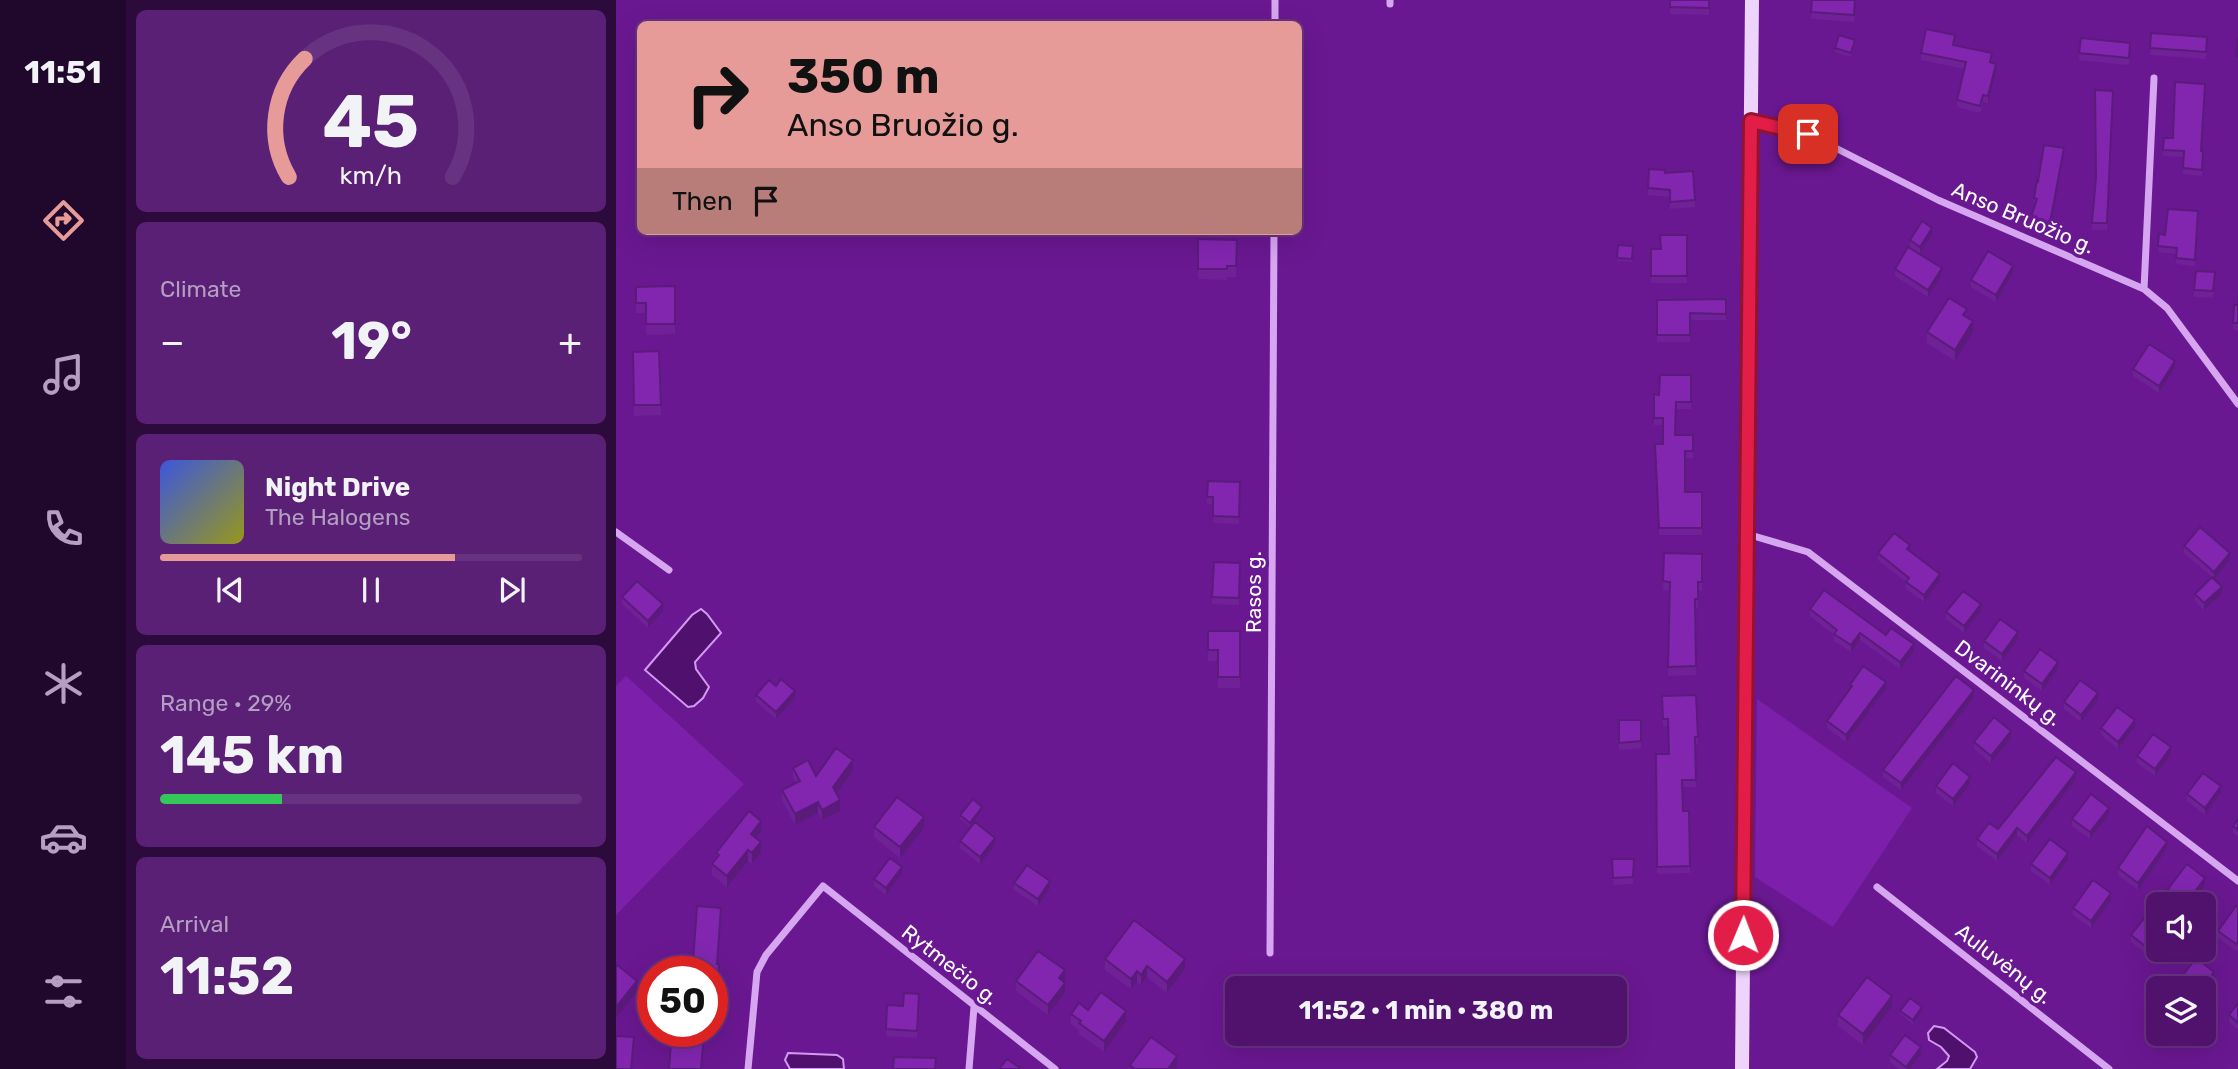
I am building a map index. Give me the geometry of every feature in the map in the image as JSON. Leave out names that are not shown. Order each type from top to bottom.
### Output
[{"type":"main road","points":[[1742,1069],[1752,0]]},
{"type":"street","points":[[1275,0],[1275,21]]},
{"type":"street","points":[[2144,289],[2154,78]]},
{"type":"street","name":"Anso Bruožio g.","points":[[1751,121],[1808,134],[1938,200],[2144,289],[2167,307],[2238,404]]},
{"type":"street","name":"Rasos g.","points":[[1270,953],[1274,235]]},
{"type":"street","points":[[616,532],[669,570]]},
{"type":"street","name":"Dvarininkų g.","points":[[1746,534],[1808,552],[2238,881]]},
{"type":"street","name":"Rytmečio g.","points":[[748,1069],[757,972],[766,955],[823,886],[1055,1069]]},
{"type":"street","name":"Auluvėnų g.","points":[[1877,887],[2109,1069]]},
{"type":"street","points":[[969,1069],[974,1006]]},
{"type":"shaded area","points":[[701,609],[721,633],[695,662],[696,669],[709,687],[703,698],[694,706],[688,707],[645,670],[692,615]]},
{"type":"shaded area","points":[[626,676],[744,784],[616,915],[616,686]]},
{"type":"shaded area","points":[[1757,699],[1912,808],[1833,927],[1755,877]]},
{"type":"shaded area","points":[[1934,1026],[1944,1028],[1975,1052],[1977,1057],[1970,1069],[1937,1069],[1949,1056],[1929,1040],[1928,1033]]},
{"type":"shaded area","points":[[788,1053],[837,1055],[843,1059],[844,1069],[790,1069],[785,1060]]},
{"type":"building","points":[[1670,0],[1709,0],[1709,8],[1670,7]]},
{"type":"building","points":[[1812,0],[1855,0],[1854,15],[1811,12]]},
{"type":"building","points":[[1926,29],[1955,35],[1953,45],[1992,53],[1990,62],[1996,64],[1988,96],[1983,95],[1980,106],[1957,100],[1966,62],[1921,53]]},
{"type":"building","points":[[2151,33],[2207,37],[2206,52],[2150,48]]},
{"type":"building","points":[[1839,35],[1855,40],[1851,53],[1835,48]]},
{"type":"building","points":[[2081,38],[2130,43],[2129,58],[2079,53]]},
{"type":"building","points":[[2175,82],[2205,84],[2202,170],[2183,168],[2184,151],[2163,150],[2164,138],[2173,138]]},
{"type":"building","points":[[2095,90],[2113,91],[2107,223],[2092,223],[2096,177]]},
{"type":"building","points":[[2044,145],[2064,148],[2049,228],[2029,223],[2037,199],[2034,198]]},
{"type":"building","points":[[1649,169],[1665,170],[1665,173],[1693,171],[1695,200],[1670,202],[1670,190],[1648,188]]},
{"type":"building","points":[[2168,209],[2198,211],[2195,260],[2176,258],[2177,248],[2158,246],[2159,234],[2165,235]]},
{"type":"building","points":[[1922,221],[1932,228],[1920,247],[1910,240]]},
{"type":"building","points":[[1660,235],[1687,235],[1687,276],[1651,276],[1651,249],[1661,249]]},
{"type":"building","points":[[1198,239],[1237,240],[1236,266],[1227,266],[1227,269],[1198,269]]},
{"type":"building","points":[[1618,245],[1633,246],[1632,259],[1617,258]]},
{"type":"building","points":[[1908,247],[1942,268],[1928,290],[1895,269]]},
{"type":"building","points":[[1988,251],[2013,266],[1996,295],[1971,280]]},
{"type":"building","points":[[2196,271],[2215,272],[2213,291],[2194,290]]},
{"type":"building","points":[[675,286],[675,324],[646,324],[646,303],[636,303],[636,287]]},
{"type":"building","points":[[1949,298],[1967,309],[1963,315],[1973,321],[1955,350],[1927,332]]},
{"type":"building","points":[[1726,299],[1726,314],[1690,313],[1690,335],[1657,335],[1657,300]]},
{"type":"building","points":[[2234,305],[2238,305],[2238,323],[2233,323]]},
{"type":"building","points":[[2149,344],[2175,361],[2159,386],[2133,369]]},
{"type":"building","points":[[659,351],[661,405],[634,405],[633,352]]},
{"type":"building","points":[[1660,375],[1691,375],[1691,402],[1676,402],[1675,435],[1693,435],[1693,451],[1685,451],[1685,492],[1702,492],[1702,528],[1659,528],[1655,444],[1663,444],[1663,418],[1654,418],[1654,394],[1659,395]]},
{"type":"building","points":[[1208,481],[1240,482],[1239,517],[1213,516],[1213,497],[1207,497]]},
{"type":"building","points":[[2200,527],[2230,553],[2214,572],[2184,546]]},
{"type":"building","points":[[1894,533],[1910,545],[1907,549],[1940,574],[1924,595],[1906,582],[1909,578],[1878,553]]},
{"type":"building","points":[[1664,553],[1702,554],[1702,582],[1698,582],[1698,599],[1695,599],[1696,666],[1668,667],[1670,582],[1663,581]]},
{"type":"building","points":[[1214,562],[1240,563],[1239,598],[1212,597]]},
{"type":"building","points":[[2212,577],[2222,587],[2204,603],[2195,594]]},
{"type":"building","points":[[637,581],[663,604],[648,621],[622,597]]},
{"type":"building","points":[[1824,590],[1886,635],[1891,628],[1914,644],[1900,662],[1860,633],[1851,645],[1834,634],[1837,630],[1810,609]]},
{"type":"building","points":[[1963,591],[1981,604],[1964,626],[1946,612]]},
{"type":"building","points":[[2000,619],[2018,632],[2002,654],[1984,641]]},
{"type":"building","points":[[1208,631],[1240,631],[1240,677],[1218,677],[1218,650],[1208,650]]},
{"type":"building","points":[[2040,649],[2058,662],[2042,684],[2024,671]]},
{"type":"building","points":[[1863,666],[1886,682],[1846,735],[1827,721]]},
{"type":"building","points":[[1956,676],[1974,690],[1901,783],[1883,770]]},
{"type":"building","points":[[781,679],[795,691],[776,712],[756,695],[769,680],[776,686]]},
{"type":"building","points":[[2080,680],[2098,693],[2081,715],[2064,702]]},
{"type":"building","points":[[1696,695],[1696,780],[1682,780],[1683,811],[1689,811],[1690,866],[1657,867],[1656,754],[1669,754],[1668,719],[1663,719],[1662,696]]},
{"type":"building","points":[[2117,707],[2135,720],[2118,742],[2101,728]]},
{"type":"building","points":[[1994,717],[2011,731],[1991,756],[1974,742]]},
{"type":"building","points":[[1619,720],[1641,720],[1641,741],[1619,743]]},
{"type":"building","points":[[2153,734],[2171,747],[2155,769],[2137,756]]},
{"type":"building","points":[[836,748],[853,760],[833,787],[840,800],[822,810],[818,802],[795,814],[782,790],[800,781],[793,768],[808,760],[816,776]]},
{"type":"building","points":[[2056,757],[2076,772],[2027,836],[2017,828],[1997,854],[1977,839],[1989,823],[1998,829]]},
{"type":"building","points":[[1953,763],[1970,777],[1953,799],[1936,786]]},
{"type":"building","points":[[2203,773],[2221,786],[2205,808],[2187,794]]},
{"type":"building","points":[[2091,794],[2109,808],[2090,832],[2072,819]]},
{"type":"building","points":[[897,797],[924,817],[900,847],[874,827]]},
{"type":"building","points":[[973,799],[982,807],[970,823],[960,815]]},
{"type":"building","points":[[749,811],[761,821],[751,834],[761,842],[752,853],[748,850],[727,876],[712,864],[719,855],[716,853]]},
{"type":"building","points":[[975,822],[995,838],[980,857],[960,841]]},
{"type":"building","points":[[2147,826],[2167,842],[2138,883],[2118,868]]},
{"type":"building","points":[[2050,839],[2068,853],[2050,878],[2031,864]]},
{"type":"building","points":[[890,858],[902,867],[886,888],[874,879]]},
{"type":"building","points":[[1612,859],[1634,859],[1633,877],[1613,878]]},
{"type":"building","points":[[2187,864],[2205,878],[2194,892],[2172,892],[2168,889]]},
{"type":"building","points":[[1027,865],[1050,881],[1038,899],[1014,883]]},
{"type":"building","points":[[2093,880],[2111,893],[2091,921],[2073,908]]},
{"type":"building","points":[[697,906],[721,908],[718,956],[693,956]]},
{"type":"building","points":[[2236,906],[2238,942],[2236,944],[2218,931]]},
{"type":"building","points":[[2146,916],[2146,947],[2131,935]]},
{"type":"building","points":[[1134,920],[1185,959],[1167,982],[1147,966],[1141,975],[1137,971],[1131,979],[1105,959]]},
{"type":"building","points":[[1038,951],[1065,970],[1059,978],[1065,983],[1048,1005],[1016,981]]},
{"type":"building","points":[[2193,962],[2201,962],[2214,972],[2211,976],[2182,976]]},
{"type":"building","points":[[616,964],[637,981],[616,1007]]},
{"type":"building","points":[[1867,977],[1892,996],[1863,1034],[1838,1015]]},
{"type":"building","points":[[1101,992],[1126,1011],[1104,1041],[1071,1014],[1079,1003],[1088,1010]]},
{"type":"building","points":[[904,993],[919,994],[917,1031],[886,1029],[887,1005],[903,1006]]},
{"type":"building","points":[[1910,998],[1922,1007],[1913,1020],[1900,1011]]},
{"type":"building","points":[[2238,1003],[2238,1023],[2229,1015]]},
{"type":"building","points":[[1905,1035],[1921,1047],[1906,1067],[1890,1055]]},
{"type":"building","points":[[616,1036],[634,1037],[631,1069],[616,1069]]},
{"type":"building","points":[[1151,1037],[1177,1056],[1168,1069],[1135,1069],[1130,1065]]},
{"type":"building","points":[[671,1047],[703,1047],[701,1069],[669,1069]]},
{"type":"building","points":[[894,1057],[936,1058],[935,1069],[893,1069]]},
{"type":"building","points":[[1007,1059],[1020,1068],[999,1069]]},
{"type":"route","points":[[1743,935],[1751,121],[1808,134]]}]
